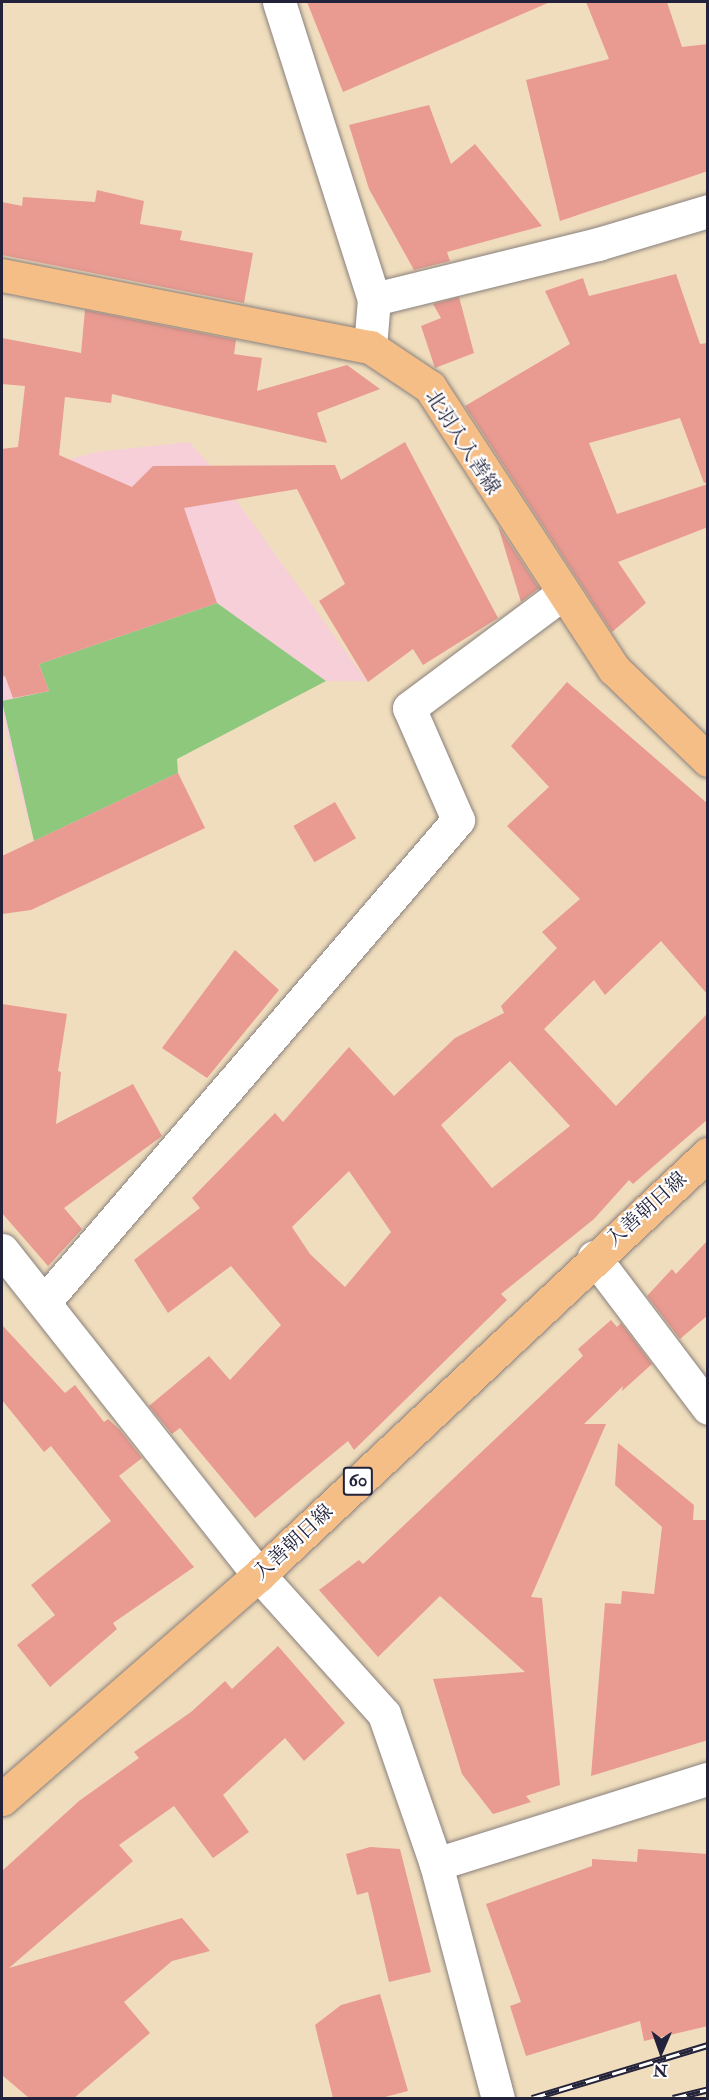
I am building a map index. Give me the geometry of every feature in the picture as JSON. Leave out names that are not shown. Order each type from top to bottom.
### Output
[{"type":"main road","name":"北羽入入善線","points":[[2,275],[370,347],[430,387],[562,594],[614,669],[708,760]]},
{"type":"main road","name":"入善朝日線","points":[[2,1799],[259,1575],[594,1257],[708,1154]]},
{"type":"street","points":[[279,2],[374,299],[370,347]]},
{"type":"street","points":[[374,299],[598,244],[708,211]]},
{"type":"street","points":[[45,1301],[458,820],[409,708],[562,594]]},
{"type":"street","points":[[2,1250],[45,1301],[259,1575],[384,1714],[436,1864],[498,2098]]},
{"type":"street","points":[[594,1257],[708,1408]]},
{"type":"street","points":[[436,1864],[708,1779]]},
{"type":"shaded area","points":[[189,442],[212,467],[367,681],[326,681],[177,759],[178,773],[34,841],[9,750],[2,703],[2,517],[30,506],[34,469],[96,452]]},
{"type":"green space","points":[[217,603],[326,681],[177,759],[178,773],[34,841],[2,701],[49,691],[39,664]]},
{"type":"building","points":[[307,2],[550,2],[343,92]]},
{"type":"building","points":[[586,2],[667,2],[682,47],[708,44],[708,171],[560,221],[526,80],[609,59]]},
{"type":"building","points":[[429,105],[451,164],[475,144],[542,226],[447,252],[450,261],[414,270],[369,189],[349,125]]},
{"type":"building","points":[[97,190],[144,201],[140,224],[182,231],[180,240],[253,253],[244,303],[2,255],[2,202],[22,206],[23,197],[95,202]]},
{"type":"building","points":[[676,274],[700,344],[708,343],[708,482],[704,483],[680,418],[589,443],[617,514],[708,484],[708,527],[618,562],[646,603],[612,632],[465,406],[570,344],[545,291],[583,278],[589,296]]},
{"type":"building","points":[[459,297],[474,353],[435,368],[421,326],[441,318],[433,304]]},
{"type":"building","points":[[85,310],[236,340],[234,354],[262,358],[257,391],[347,365],[380,389],[317,413],[327,443],[112,394],[111,403],[65,397],[59,455],[132,487],[153,466],[335,465],[341,480],[405,442],[498,618],[423,665],[413,649],[368,682],[319,601],[345,584],[297,489],[184,508],[217,603],[39,664],[49,691],[13,698],[5,676],[2,677],[2,449],[18,447],[25,386],[2,384],[2,338],[81,353]]},
{"type":"building","points":[[498,526],[539,588],[521,602]]},
{"type":"building","points":[[567,682],[708,804],[708,995],[661,941],[605,995],[594,980],[544,1029],[616,1106],[708,1013],[708,1119],[633,1184],[629,1180],[594,1219],[501,1294],[507,1300],[354,1450],[348,1441],[255,1518],[180,1428],[172,1434],[149,1406],[209,1356],[230,1380],[281,1325],[231,1266],[168,1313],[134,1260],[200,1208],[192,1198],[275,1113],[283,1122],[349,1047],[394,1096],[455,1038],[504,1013],[501,1006],[557,948],[542,932],[580,899],[507,826],[549,787],[511,746]],"holes":[[[510,1061],[570,1126],[492,1188],[441,1125]],[[349,1171],[391,1232],[345,1287],[310,1254],[292,1227]]]},
{"type":"building","points":[[178,773],[205,828],[31,910],[2,914],[2,856]]},
{"type":"building","points":[[335,802],[356,838],[314,862],[293,826]]},
{"type":"building","points":[[235,950],[279,990],[207,1078],[162,1048]]},
{"type":"building","points":[[2,1004],[67,1014],[58,1071],[61,1072],[56,1124],[133,1084],[162,1136],[64,1208],[82,1229],[48,1266],[2,1213]]},
{"type":"building","points":[[708,1240],[708,1315],[680,1339],[647,1296],[672,1269],[676,1274]]},
{"type":"building","points":[[611,1320],[617,1327],[621,1323],[652,1364],[622,1391],[623,1386],[584,1424],[606,1424],[531,1597],[542,1598],[560,1785],[526,1796],[531,1802],[493,1814],[462,1774],[433,1679],[525,1672],[440,1596],[378,1657],[319,1590],[359,1560],[363,1564],[583,1356],[578,1349]]},
{"type":"building","points":[[2,1325],[65,1393],[75,1385],[104,1422],[108,1419],[120,1430],[142,1458],[119,1476],[194,1567],[113,1623],[117,1629],[50,1687],[17,1645],[55,1615],[31,1585],[111,1521],[51,1446],[44,1452],[2,1400]]},
{"type":"building","points":[[618,1443],[694,1505],[693,1520],[708,1520],[708,1740],[591,1776],[605,1603],[621,1604],[622,1591],[654,1594],[662,1527],[615,1485]]},
{"type":"building","points":[[278,1646],[345,1723],[304,1761],[285,1738],[223,1795],[249,1832],[213,1858],[174,1806],[119,1845],[133,1861],[9,1968],[182,1918],[210,1951],[172,1961],[124,2002],[150,2033],[74,2098],[29,2098],[2,2075],[2,1871],[79,1801],[139,1758],[134,1752],[191,1712],[225,1681],[232,1689]]},
{"type":"building","points":[[370,1847],[400,1849],[431,1972],[389,1982],[368,1892],[357,1895],[346,1854]]},
{"type":"building","points":[[638,1849],[708,1854],[708,2026],[644,2041],[640,2021],[526,2056],[510,2006],[521,2002],[486,1904],[592,1866],[592,1859],[637,1862]]},
{"type":"building","points":[[380,1994],[408,2091],[381,2098],[333,2098],[315,2025],[341,2005]]},
{"type":"railway","points":[[532,2098],[708,2045]]},
{"type":"railway","points":[[673,2098],[708,2089]]}]
